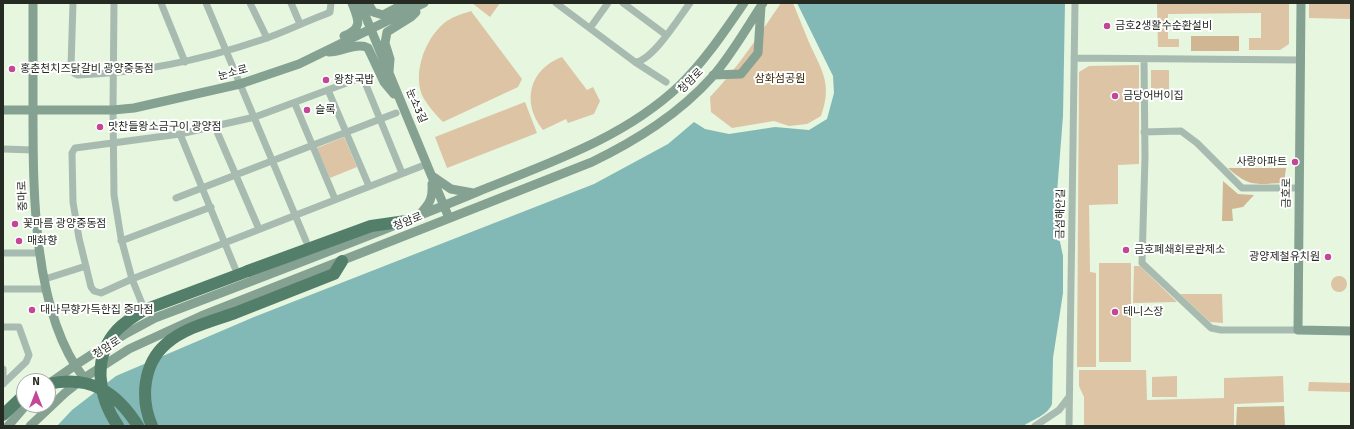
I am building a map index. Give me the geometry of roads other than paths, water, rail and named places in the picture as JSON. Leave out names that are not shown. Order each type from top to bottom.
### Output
[{"type":"highway","points":[[118,426],[106,407],[100,385],[103,352],[116,331],[128,320],[144,310],[371,226],[406,220]]},
{"type":"highway","points":[[152,426],[146,403],[145,386],[147,375],[165,344],[188,330],[334,274],[342,261]]},
{"type":"highway","points":[[56,383],[71,381],[87,383],[106,391],[123,404],[138,426]]},
{"type":"highway","points":[[3,415],[16,403]]},
{"type":"street","name":"중마로","points":[[33,3],[33,150],[37,230],[40,253],[47,289],[56,322],[74,365],[84,378]]},
{"type":"street","points":[[73,3],[72,70],[78,75],[113,74],[185,62],[226,51],[267,38],[330,12],[331,3]]},
{"type":"street","points":[[114,3],[112,110],[114,195],[121,241],[132,279],[143,306]]},
{"type":"street","points":[[161,3],[185,62]]},
{"type":"street","points":[[206,3],[306,240]]},
{"type":"street","points":[[250,3],[267,38]]},
{"type":"street","points":[[291,3],[300,24]]},
{"type":"street","points":[[325,52],[333,41],[353,33],[356,30],[358,17],[352,3]]},
{"type":"street","name":"눈소3길","points":[[360,3],[449,218]]},
{"type":"street","points":[[368,3],[373,12],[383,15],[402,4],[423,3]]},
{"type":"street","name":"눈소로","points":[[3,110],[112,110],[157,104],[240,84],[285,70],[371,30],[423,3]]},
{"type":"street","points":[[389,73],[390,59],[385,43],[387,32],[411,17],[423,3]]},
{"type":"street","points":[[556,3],[635,62],[666,82]]},
{"type":"street","points":[[590,28],[608,3]]},
{"type":"street","points":[[624,3],[666,35]]},
{"type":"street","points":[[635,62],[640,62],[646,57],[666,35],[690,3]]},
{"type":"street","name":"청암로","points":[[56,378],[118,336],[155,318],[444,206],[588,147],[648,110],[678,87],[704,59],[744,3]]},
{"type":"street","name":"금섬해안길","points":[[1069,426],[1075,3]]},
{"type":"street","name":"금호로","points":[[1298,330],[1301,3]]},
{"type":"street","points":[[713,75],[741,74],[758,53],[762,5]]},
{"type":"street","name":"청암로","points":[[30,426],[84,378],[129,348],[201,316],[592,162],[626,145],[671,115],[713,75],[762,5]]},
{"type":"street","points":[[325,52],[338,52],[359,45],[368,48],[384,82],[401,102]]},
{"type":"street","points":[[1074,58],[1301,60]]},
{"type":"street","points":[[1144,59],[1142,263],[1211,328],[1221,330],[1351,330]]},
{"type":"street","points":[[402,174],[364,80],[360,78],[295,104],[255,117],[216,127],[113,144],[80,146],[75,148],[72,153],[73,202],[79,238],[91,287],[97,293],[101,293],[132,279],[296,214],[402,174],[427,164]]},
{"type":"street","points":[[328,90],[369,186]]},
{"type":"street","points":[[295,104],[335,199]]},
{"type":"street","points":[[176,198],[396,113]]},
{"type":"street","points":[[216,127],[259,229]]},
{"type":"street","points":[[1144,132],[1181,131],[1197,143],[1242,188],[1300,188]]},
{"type":"street","points":[[180,134],[226,242],[235,268]]},
{"type":"street","points":[[3,150],[33,150]]},
{"type":"street","points":[[431,175],[451,189],[476,193]]},
{"type":"street","points":[[418,216],[430,203],[433,196],[431,175]]},
{"type":"street","points":[[121,241],[211,207]]},
{"type":"street","points":[[3,253],[40,253]]},
{"type":"street","points":[[45,279],[86,266]]},
{"type":"street","points":[[3,289],[47,289]]},
{"type":"street","points":[[3,327],[19,327],[29,355],[26,362],[3,384]]},
{"type":"street","points":[[3,370],[3,384]]},
{"type":"street","points":[[1035,426],[1059,410],[1070,397]]},
{"type":"street","points":[[8,426],[19,413]]},
{"type":"water","points":[[797,3],[1065,3],[1063,116],[1055,218],[1063,256],[1063,293],[1053,358],[1052,404],[1047,411],[1039,417],[1023,426],[57,426],[72,410],[116,376],[254,317],[594,184],[668,144],[694,122],[705,129],[729,134],[775,127],[809,130],[827,119],[834,93],[833,76]]},
{"type":"place","name":"금호2생활수순환설비","points":[[1107,26]]},
{"type":"place","name":"홍춘천치즈닭갈비 광양중동점","points":[[12,69]]},
{"type":"place","name":"왕창국밥","points":[[326,80]]},
{"type":"place","name":"금당어버이집","points":[[1115,96]]},
{"type":"place","name":"슬록","points":[[307,110]]},
{"type":"place","name":"맛찬들왕소금구이 광양점","points":[[100,127]]},
{"type":"place","name":"사랑아파트","points":[[1295,162]]},
{"type":"place","name":"꽃마름 광양중동점","points":[[15,224]]},
{"type":"place","name":"매화향","points":[[19,241]]},
{"type":"place","name":"금호폐쇄회로관제소","points":[[1126,250]]},
{"type":"place","name":"광양제철유치원","points":[[1328,257]]},
{"type":"place","name":"대나무향가득한집 중마점","points":[[32,310]]},
{"type":"place","name":"테니스장","points":[[1115,312]]},
{"type":"park label","name":"삼화섬공원","points":[[780,79]]}]
